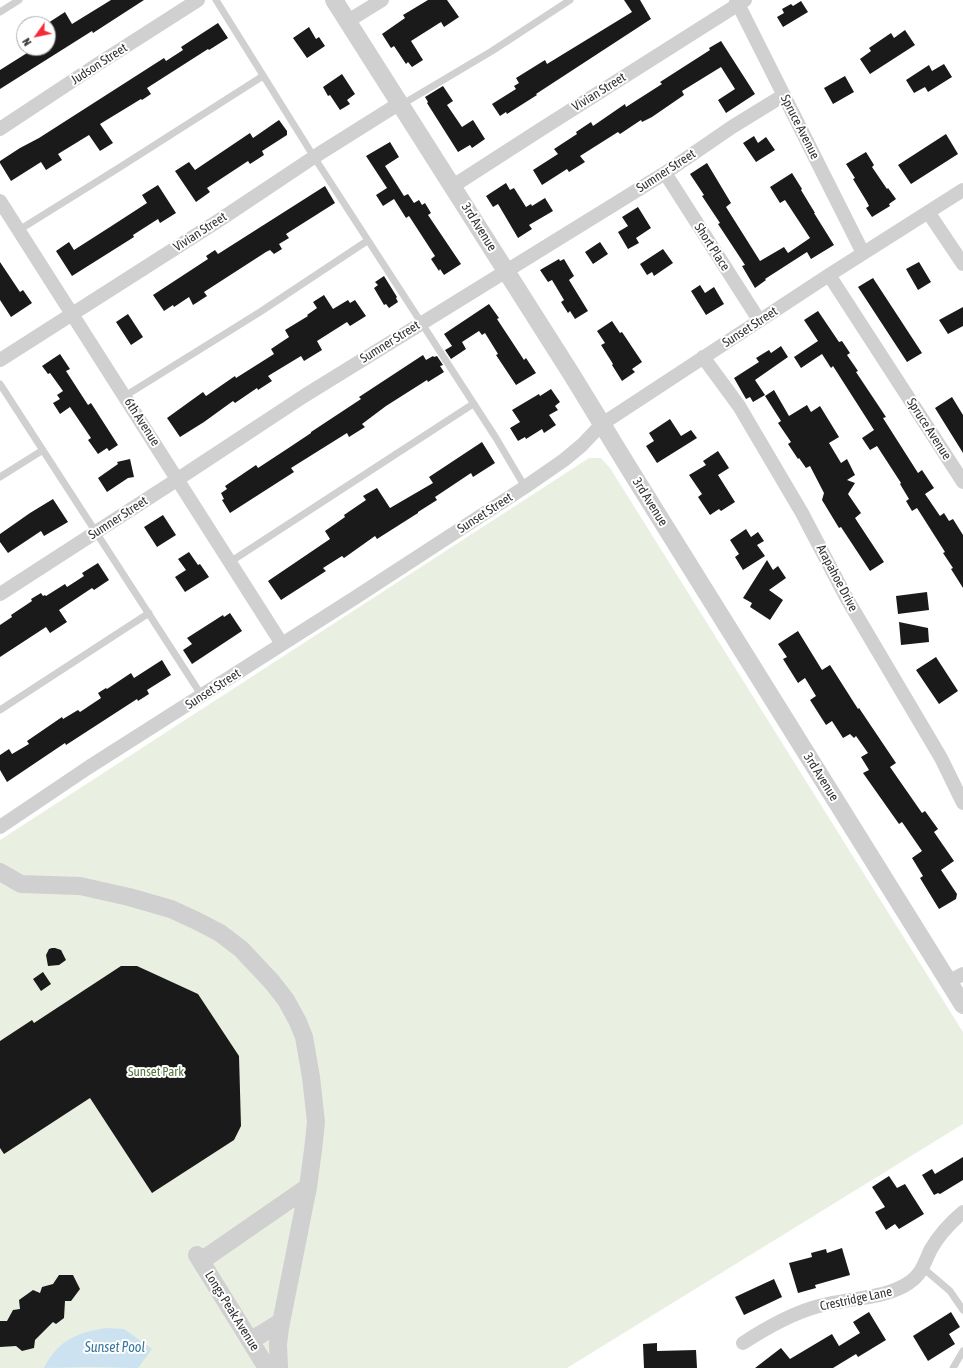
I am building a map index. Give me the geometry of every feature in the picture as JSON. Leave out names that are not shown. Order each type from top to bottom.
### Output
[{"type":"street","name":"Judson Street","points":[[0,129],[198,0]]},
{"type":"street","name":"3rd Avenue","points":[[334,0],[453,186],[602,424],[956,978],[963,1005]]},
{"type":"street","points":[[348,22],[382,0]]},
{"type":"street","name":"Vivian Street","points":[[453,186],[740,1]]},
{"type":"street","name":"Spruce Avenue","points":[[740,1],[784,95],[863,253]]},
{"type":"street","name":"Sumner Street","points":[[0,594],[304,396],[665,173],[732,127],[784,95]]},
{"type":"street","name":"Vivian Street","points":[[0,360],[218,221],[314,157],[400,104]]},
{"type":"street","name":"Short Place","points":[[665,173],[759,320]]},
{"type":"street","name":"Sunset Street","points":[[0,827],[89,767],[353,599],[525,486],[564,460],[582,445],[602,424],[759,320],[963,190]]},
{"type":"street","name":"6th Avenue","points":[[0,201],[282,644]]},
{"type":"street","points":[[928,212],[963,264]]},
{"type":"street","name":"Spruce Avenue","points":[[829,275],[963,482]]},
{"type":"street","name":"Arapahoe Drive","points":[[703,358],[738,406],[802,513],[847,599],[941,758],[963,803]]},
{"type":"street","points":[[0,872],[20,884],[80,886],[129,897],[171,909],[220,933],[241,949],[272,982],[286,1000],[304,1037],[316,1114],[308,1187],[281,1322],[278,1344],[279,1368]]},
{"type":"street","name":"Longs Peak Avenue","points":[[268,1368],[199,1258],[308,1187]]},
{"type":"street","name":"Crestridge Lane","points":[[743,1343],[786,1318],[819,1306],[896,1290],[912,1282],[923,1268],[931,1250],[943,1231],[963,1212]]},
{"type":"street","points":[[250,1341],[281,1322]]},
{"type":"lane","points":[[0,12],[19,0]]},
{"type":"lane","points":[[216,0],[314,157],[420,323],[474,404],[525,486]]},
{"type":"lane","points":[[400,104],[492,51],[570,0]]},
{"type":"lane","points":[[19,230],[263,76]]},
{"type":"lane","points":[[125,396],[260,312],[367,240]]},
{"type":"lane","points":[[0,384],[202,696]]},
{"type":"lane","points":[[230,562],[474,404]]},
{"type":"lane","points":[[0,477],[43,450]]},
{"type":"lane","points":[[0,710],[149,613]]},
{"type":"lane","points":[[923,1268],[950,1291],[963,1310]]},
{"type":"lane","points":[[953,1368],[963,1352]]},
{"type":"green space","name":"Sunset Park","points":[[589,458],[601,458],[610,468],[963,1032],[963,1124],[567,1368],[0,1368],[0,840]]},
{"type":"water","name":"Sunset Pool","points":[[107,1328],[124,1329],[152,1349],[138,1368],[44,1368],[62,1344],[78,1335]]},
{"type":"building","points":[[111,0],[144,0],[93,33],[92,31],[56,54],[56,18],[65,12],[72,24]]},
{"type":"building","points":[[428,0],[447,0],[459,17],[444,27],[441,22],[411,41],[423,60],[412,67],[408,62],[406,64],[394,46],[391,48],[382,34],[405,18],[403,15]]},
{"type":"building","points":[[624,0],[640,0],[651,19],[536,94],[537,95],[507,114],[506,112],[500,116],[492,104],[516,89],[514,86],[519,83],[516,78],[545,60],[547,64],[632,12]]},
{"type":"building","points":[[801,1],[808,12],[783,27],[777,17],[784,13],[782,9],[791,4],[793,6]]},
{"type":"building","points":[[218,23],[228,38],[147,88],[151,94],[100,124],[113,143],[100,151],[89,135],[58,154],[62,160],[46,170],[41,162],[11,181],[0,161],[39,138],[164,58],[166,61],[183,50],[181,47]]},
{"type":"building","points":[[309,27],[316,39],[319,37],[325,46],[307,58],[293,38]]},
{"type":"building","points":[[905,30],[915,45],[870,74],[860,59],[871,51],[869,48],[891,33],[894,38]]},
{"type":"building","points":[[721,41],[755,94],[726,113],[718,100],[735,89],[721,67],[682,91],[684,95],[652,117],[642,122],[641,120],[620,134],[618,132],[580,156],[585,162],[569,172],[567,169],[542,185],[533,170],[558,154],[554,149],[577,134],[576,132],[591,122],[593,126],[625,104],[626,107],[662,84],[660,82],[710,50],[709,48]]},
{"type":"building","points":[[22,56],[52,56],[0,89],[0,70]]},
{"type":"building","points":[[944,64],[952,77],[928,92],[925,87],[914,93],[906,80],[929,65],[932,71]]},
{"type":"building","points":[[342,74],[355,94],[347,100],[350,104],[340,110],[330,95],[328,96],[323,87]]},
{"type":"building","points":[[845,76],[854,92],[833,104],[824,88]]},
{"type":"building","points":[[443,86],[453,101],[447,105],[462,127],[473,120],[485,139],[472,148],[470,145],[458,152],[427,103],[428,102],[425,97]]},
{"type":"building","points":[[279,120],[287,131],[287,135],[262,151],[264,155],[250,164],[248,161],[207,188],[210,192],[196,202],[175,171],[189,162],[195,170],[250,133],[253,138]]},
{"type":"building","points":[[946,134],[958,154],[911,184],[898,165]]},
{"type":"building","points":[[754,136],[758,143],[766,137],[775,150],[756,162],[743,143]]},
{"type":"building","points":[[390,142],[399,157],[385,166],[404,196],[408,194],[414,203],[419,200],[422,205],[425,203],[431,213],[428,215],[461,264],[444,275],[440,269],[439,271],[431,259],[435,256],[409,216],[406,218],[394,199],[383,206],[376,195],[387,188],[366,156]]},
{"type":"building","points":[[866,152],[874,165],[872,167],[896,199],[889,204],[890,206],[872,217],[866,208],[869,206],[846,164]]},
{"type":"building","points":[[707,163],[731,203],[726,207],[760,261],[784,247],[788,253],[810,238],[785,200],[780,203],[770,187],[792,173],[834,245],[811,259],[807,252],[765,279],[766,280],[755,288],[742,266],[745,265],[718,224],[720,223],[702,196],[704,195],[690,174]]},
{"type":"building","points":[[506,183],[510,190],[514,188],[526,207],[531,204],[532,206],[545,198],[553,211],[529,225],[532,229],[518,238],[498,204],[493,207],[486,196]]},
{"type":"building","points":[[158,185],[176,213],[160,223],[158,219],[133,235],[134,237],[72,276],[56,251],[69,242],[74,250],[110,227],[147,203],[142,195]]},
{"type":"building","points":[[325,186],[335,203],[286,234],[289,238],[279,244],[282,249],[274,254],[270,250],[266,252],[204,292],[207,296],[193,305],[189,297],[174,307],[173,305],[164,311],[153,295],[208,259],[206,256],[215,250],[218,254]]},
{"type":"building","points":[[638,207],[651,228],[636,238],[639,243],[628,249],[618,232],[628,226],[622,217]]},
{"type":"building","points":[[600,242],[608,254],[593,264],[585,252]]},
{"type":"building","points":[[663,249],[673,263],[654,276],[652,272],[647,275],[640,264]]},
{"type":"building","points":[[559,259],[560,261],[564,259],[574,276],[569,280],[588,311],[575,319],[570,311],[568,313],[561,302],[564,300],[552,280],[548,282],[540,270]]},
{"type":"building","points":[[0,262],[20,292],[23,290],[32,303],[11,317],[0,300]]},
{"type":"building","points":[[919,262],[931,282],[918,290],[906,269]]},
{"type":"building","points":[[384,276],[397,297],[398,302],[389,308],[386,304],[384,305],[374,288],[378,285],[375,282]]},
{"type":"building","points":[[873,278],[922,353],[907,362],[858,287]]},
{"type":"building","points":[[700,285],[705,293],[714,287],[724,304],[706,315],[691,291]]},
{"type":"building","points":[[324,295],[333,309],[348,300],[350,303],[355,300],[366,316],[350,326],[347,322],[317,341],[322,350],[304,361],[301,356],[268,376],[272,381],[258,390],[257,388],[235,403],[233,401],[180,437],[167,418],[203,392],[206,396],[235,376],[236,378],[274,354],[271,349],[289,337],[285,330],[308,316],[307,315],[317,308],[313,302]]},
{"type":"building","points":[[489,304],[524,360],[526,358],[536,373],[516,385],[496,355],[498,354],[485,333],[482,335],[479,331],[462,342],[466,349],[451,359],[445,350],[452,346],[444,334]]},
{"type":"building","points":[[963,307],[963,326],[948,334],[939,320]]},
{"type":"building","points":[[818,311],[839,342],[842,341],[850,353],[847,355],[858,371],[856,372],[886,417],[883,418],[918,473],[922,470],[934,488],[925,494],[940,516],[944,513],[949,521],[953,519],[963,535],[963,588],[951,569],[953,568],[943,553],[945,552],[917,508],[912,511],[906,501],[909,499],[900,484],[901,483],[877,446],[870,450],[862,438],[874,430],[833,366],[831,368],[822,354],[801,368],[794,357],[818,341],[804,320]]},
{"type":"building","points":[[128,314],[143,337],[131,345],[116,322]]},
{"type":"building","points":[[612,321],[620,333],[622,332],[642,362],[632,369],[635,372],[622,381],[601,345],[605,343],[597,331]]},
{"type":"building","points":[[781,346],[788,357],[755,380],[765,395],[753,402],[750,397],[746,399],[734,378],[759,362],[756,358],[769,350],[771,353]]},
{"type":"building","points":[[60,354],[70,369],[66,371],[88,405],[91,403],[118,445],[109,451],[107,448],[98,454],[88,440],[91,438],[70,407],[60,414],[53,403],[60,399],[57,395],[63,391],[50,373],[48,374],[42,366]]},
{"type":"building","points":[[423,355],[426,360],[433,356],[437,356],[443,365],[440,366],[444,372],[428,382],[427,380],[386,406],[362,424],[365,427],[349,437],[347,433],[291,468],[294,472],[230,513],[222,500],[224,499],[221,493],[227,489],[225,486],[256,465],[258,468],[287,449],[361,399],[359,397]]},
{"type":"building","points":[[551,389],[560,402],[555,406],[558,410],[549,415],[556,425],[544,433],[542,429],[526,439],[525,437],[518,441],[510,428],[520,422],[512,410],[539,394],[540,396]]},
{"type":"building","points":[[774,390],[789,416],[807,405],[811,412],[820,406],[839,437],[829,443],[841,463],[847,459],[855,475],[847,480],[855,483],[848,494],[861,513],[855,518],[884,562],[870,571],[841,527],[839,528],[822,500],[824,493],[810,466],[806,468],[788,444],[791,442],[778,423],[781,421],[765,396]]},
{"type":"building","points":[[952,397],[963,415],[963,453],[935,408]]},
{"type":"building","points":[[670,419],[681,436],[691,430],[697,438],[657,463],[646,446],[654,441],[649,433]]},
{"type":"building","points":[[482,442],[495,463],[473,477],[471,473],[435,497],[437,500],[418,513],[377,539],[375,536],[344,558],[342,556],[323,568],[326,571],[281,600],[268,581],[330,539],[325,531],[345,517],[344,515],[366,500],[363,496],[377,488],[390,508],[433,483],[429,477]]},
{"type":"building","points":[[718,451],[729,468],[718,475],[735,502],[721,511],[719,509],[710,515],[698,497],[702,494],[689,475],[706,465],[703,461]]},
{"type":"building","points":[[130,459],[134,477],[128,478],[107,492],[98,478],[118,464],[117,462]]},
{"type":"building","points":[[53,499],[68,522],[44,536],[41,531],[8,553],[0,542],[0,534]]},
{"type":"building","points":[[163,515],[176,535],[157,547],[144,527]]},
{"type":"building","points":[[746,529],[751,537],[758,532],[764,541],[757,545],[765,556],[743,570],[735,557],[739,554],[730,540]]},
{"type":"building","points":[[189,552],[209,577],[185,592],[175,577],[186,570],[178,559]]},
{"type":"building","points":[[767,560],[773,570],[778,566],[786,578],[769,590],[783,600],[770,620],[750,607],[752,603],[743,598]]},
{"type":"building","points":[[98,563],[109,580],[94,590],[92,588],[59,610],[67,622],[50,633],[46,627],[0,657],[0,625],[12,617],[11,615],[32,601],[31,599],[41,593],[43,596],[46,596],[65,584],[67,587],[84,576],[82,573]]},
{"type":"building","points":[[927,592],[929,610],[898,614],[896,596]]},
{"type":"building","points":[[230,613],[242,631],[192,664],[183,650],[192,644],[187,638],[223,615],[224,617]]},
{"type":"building","points":[[899,622],[928,628],[929,642],[901,645]]},
{"type":"building","points":[[798,631],[822,670],[830,665],[858,709],[859,708],[896,763],[890,767],[922,813],[925,811],[938,829],[934,832],[954,861],[941,870],[957,894],[956,899],[939,909],[920,878],[923,876],[912,858],[922,851],[902,822],[899,824],[863,773],[869,770],[861,757],[868,753],[856,736],[854,738],[850,734],[843,738],[832,721],[826,725],[810,700],[816,696],[805,678],[798,683],[783,659],[787,657],[778,644]]},
{"type":"building","points":[[936,657],[958,691],[939,704],[916,670]]},
{"type":"building","points":[[162,660],[171,675],[147,690],[149,694],[138,701],[137,699],[66,745],[65,743],[7,782],[0,770],[0,755],[9,749],[12,754],[29,744],[27,741],[62,717],[63,719],[78,710],[80,712],[101,698],[98,693],[106,688],[107,689],[131,673],[134,678]]},
{"type":"building","points":[[52,948],[61,950],[66,960],[59,965],[48,966],[46,955],[49,949]]},
{"type":"building","points":[[121,966],[137,966],[198,994],[239,1056],[241,1126],[234,1140],[152,1193],[90,1098],[4,1154],[0,1148],[0,1041],[32,1020],[34,1023]]},
{"type":"building","points":[[43,972],[51,984],[41,991],[33,979]]},
{"type":"building","points":[[963,1157],[963,1180],[940,1194],[938,1193],[934,1195],[922,1175],[932,1169],[935,1174]]},
{"type":"building","points":[[889,1176],[897,1188],[905,1184],[924,1214],[899,1229],[895,1224],[886,1230],[875,1212],[885,1207],[872,1187]]},
{"type":"building","points":[[842,1248],[850,1275],[815,1285],[816,1288],[798,1293],[789,1263],[812,1257],[811,1253],[826,1249],[827,1253]]},
{"type":"building","points":[[59,1275],[73,1275],[80,1289],[71,1301],[65,1301],[64,1318],[56,1324],[53,1322],[35,1340],[34,1348],[22,1351],[16,1346],[0,1347],[0,1321],[7,1321],[13,1310],[20,1309],[19,1300],[33,1290],[40,1293],[42,1287],[53,1284]]},
{"type":"building","points":[[774,1279],[782,1297],[744,1315],[735,1297]]},
{"type":"building","points":[[869,1312],[886,1340],[858,1357],[856,1354],[833,1368],[755,1368],[781,1348],[790,1359],[832,1334],[839,1346],[860,1333],[853,1322]]},
{"type":"building","points":[[951,1312],[960,1327],[949,1334],[955,1344],[928,1361],[913,1336]]},
{"type":"building","points":[[657,1343],[657,1351],[696,1350],[697,1368],[644,1368],[643,1344]]}]
